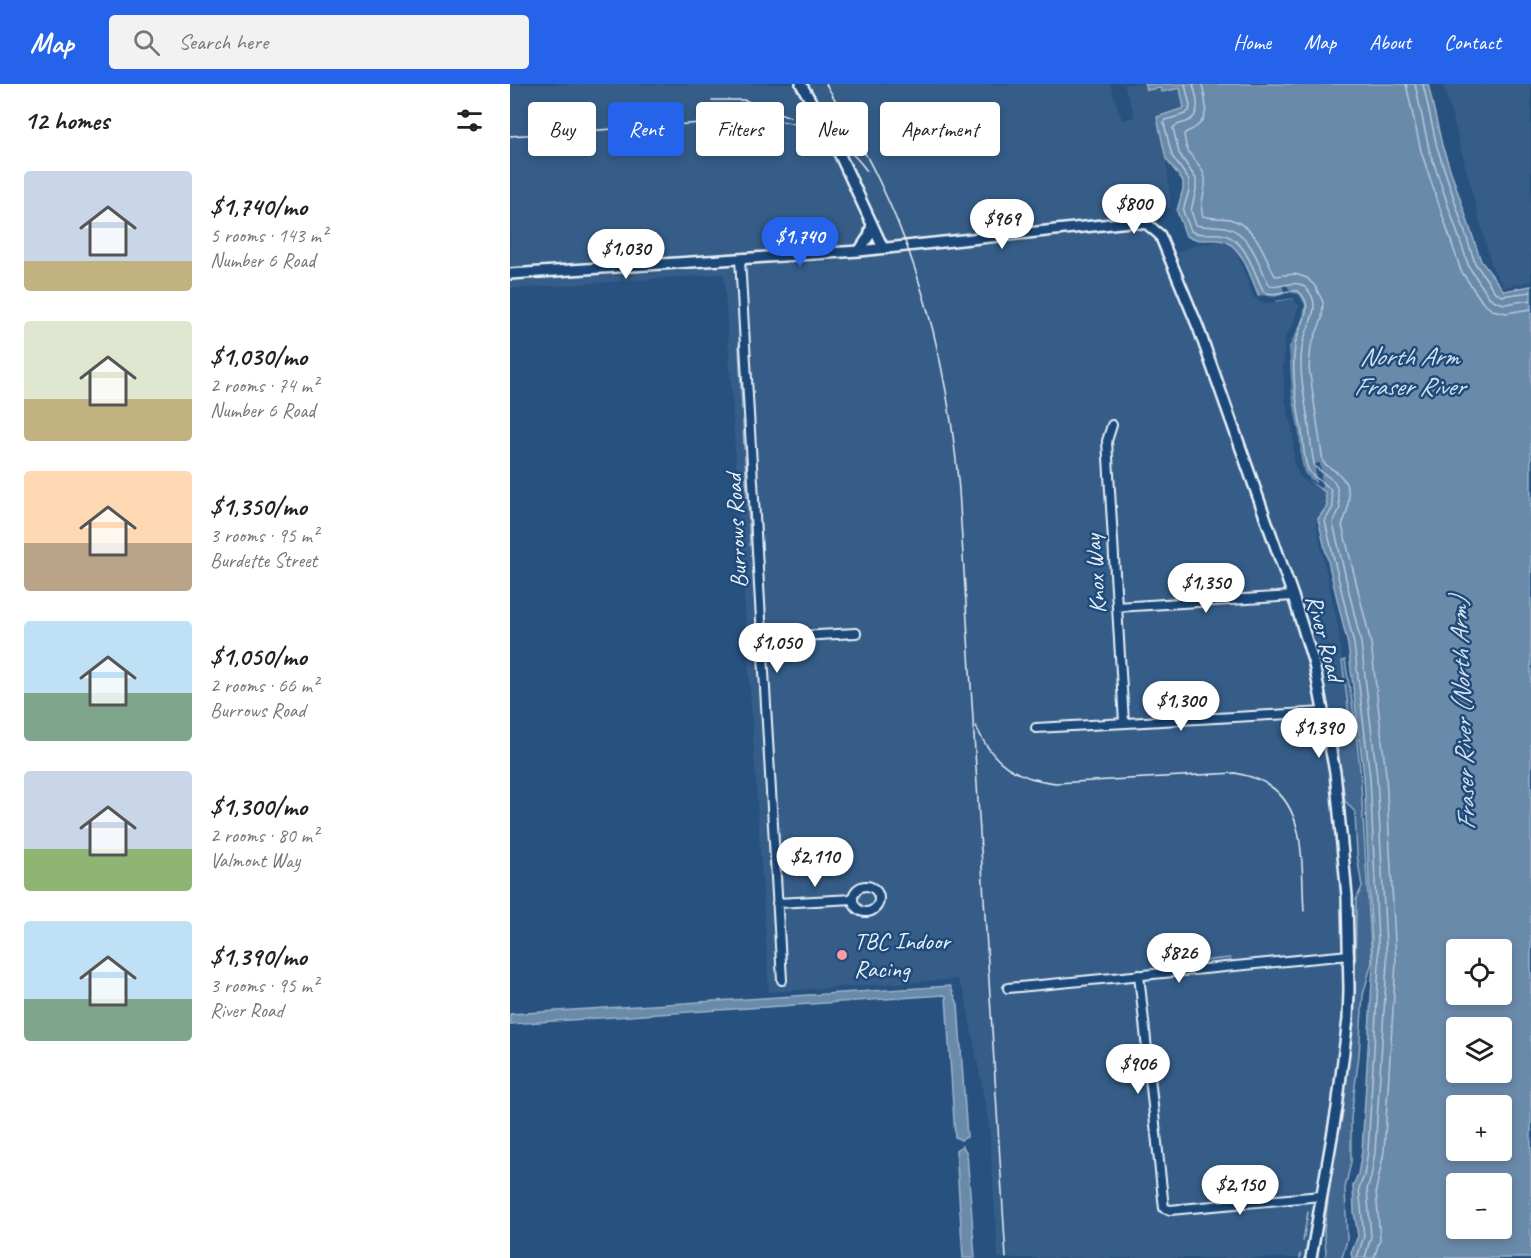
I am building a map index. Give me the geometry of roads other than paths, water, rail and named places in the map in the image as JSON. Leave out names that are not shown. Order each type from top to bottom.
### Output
[{"type":"street","points":[[510,274],[883,249],[832,138],[801,84]]},
{"type":"street","name":"River Road","points":[[883,249],[1130,222],[1139,222],[1155,229],[1164,242],[1197,324],[1293,596],[1314,664],[1335,772],[1345,862],[1349,956],[1348,1019],[1343,1064],[1311,1258]]},
{"type":"street","points":[[858,251],[869,236],[872,224]]},
{"type":"street","name":"Burrows Road","points":[[740,259],[782,980]]},
{"type":"street","name":"Knox Way","points":[[1112,424],[1107,441],[1124,722]]},
{"type":"street","points":[[1117,607],[1293,596]]},
{"type":"street","points":[[762,638],[856,633]]},
{"type":"street","points":[[1036,728],[1324,712]]},
{"type":"street","points":[[777,903],[853,899]]},
{"type":"street","points":[[1008,988],[1349,956]]},
{"type":"street","points":[[1139,975],[1164,1208],[1170,1210],[1321,1196]]},
{"type":"water","name":"North Arm Fraser River","points":[[1145,84],[1428,84],[1442,145],[1481,261],[1504,291],[1531,286],[1531,1258],[1352,1258],[1351,1253],[1358,1236],[1353,1186],[1358,1174],[1362,1151],[1373,964],[1364,777],[1348,645],[1318,519],[1327,506],[1325,492],[1303,474],[1287,369],[1289,343],[1300,314],[1296,297],[1277,301],[1259,296],[1245,262],[1234,247],[1227,242],[1198,240],[1186,236],[1177,211],[1183,181],[1166,159],[1157,117],[1184,108],[1180,88],[1162,92],[1160,88],[1147,90]]},
{"type":"water","points":[[950,986],[958,1004],[967,1137],[961,1140],[955,1137],[946,996],[944,995],[510,1024],[510,1014]]},
{"type":"water","points":[[962,1146],[967,1153],[975,1258],[963,1258],[956,1150]]},
{"type":"waterway","points":[[739,345],[742,409]]},
{"type":"waterway","points":[[743,420],[744,449]]},
{"type":"waterway","points":[[745,456],[747,502]]},
{"type":"waterway","points":[[748,505],[750,545]]},
{"type":"waterway","points":[[1170,964],[1231,958]]},
{"type":"waterway","points":[[1303,1241],[1308,1212]]},
{"type":"railway","points":[[826,84],[875,172],[911,258],[934,334],[955,450],[1006,1258]]},
{"type":"railway","points":[[712,100],[744,100],[790,117]]},
{"type":"railway","points":[[510,136],[762,119],[793,123],[821,133],[846,148],[867,171]]},
{"type":"railway","points":[[976,726],[990,750],[1007,767],[1029,778],[1042,781],[1056,783],[1235,773],[1266,783],[1282,797],[1297,826],[1302,861],[1304,911]]},
{"type":"place","name":"TBC Indoor Racing","points":[[842,955]]},
{"type":"water label","name":"Fraser River (North Arm)","points":[[1462,714]]}]
